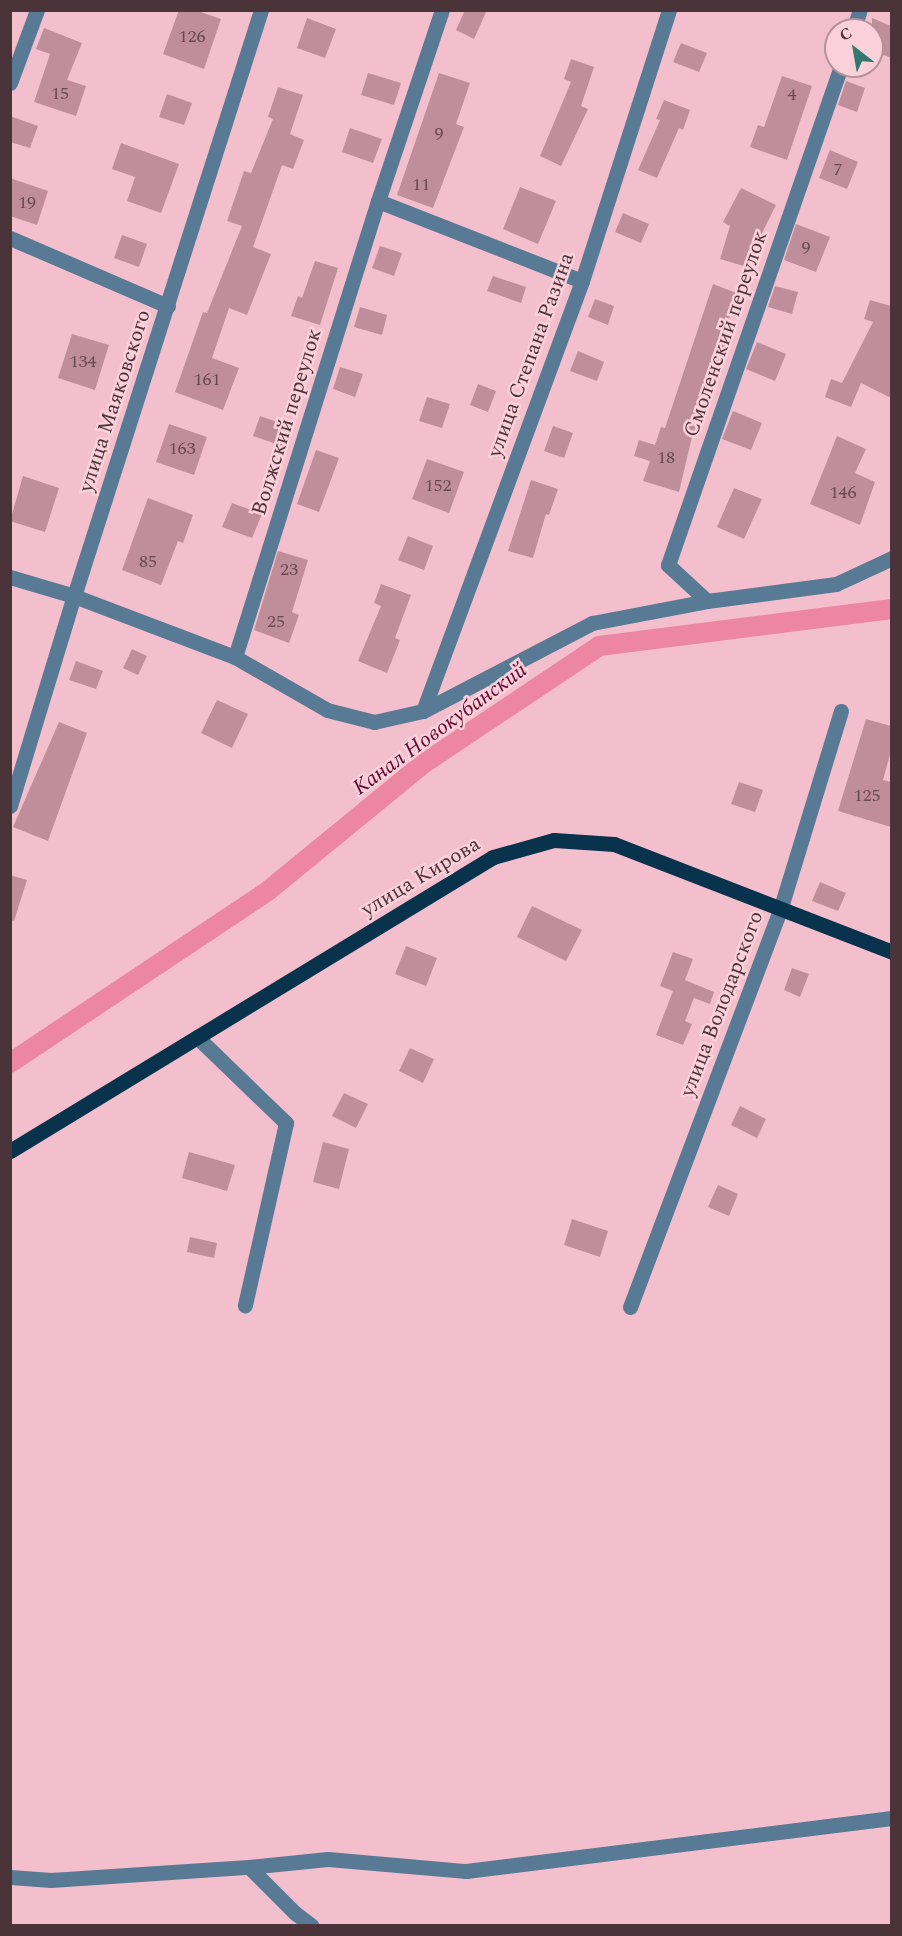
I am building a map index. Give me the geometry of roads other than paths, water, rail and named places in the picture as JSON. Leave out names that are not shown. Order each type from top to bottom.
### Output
[{"type":"main road","name":"улица Кирова","points":[[10,1151],[493,857],[554,840],[614,844],[781,907],[891,952]]},
{"type":"street","points":[[10,83],[37,10]]},
{"type":"street","name":"улица Маяковского","points":[[10,806],[74,596],[261,10]]},
{"type":"street","name":"Волжский переулок","points":[[236,657],[378,201],[442,10]]},
{"type":"street","name":"улица Степана Разина","points":[[423,711],[582,281],[669,10]]},
{"type":"street","name":"Смоленский переулок","points":[[707,601],[668,565],[837,78]]},
{"type":"street","points":[[378,201],[582,281]]},
{"type":"street","points":[[10,238],[168,306]]},
{"type":"street","points":[[10,577],[74,596],[236,657],[327,710],[375,722],[423,711],[592,623],[707,601],[836,584],[891,558]]},
{"type":"street","name":"улица Володарского","points":[[630,1307],[781,907],[841,711]]},
{"type":"street","points":[[197,1037],[286,1123],[245,1305]]},
{"type":"street","points":[[10,1877],[51,1880],[249,1867],[328,1859],[466,1871],[891,1818]]},
{"type":"street","points":[[249,1867],[295,1913],[312,1926]]},
{"type":"waterway","name":"Канал Новокубанский","points":[[10,1063],[269,890],[423,764],[599,646],[892,609]]}]
